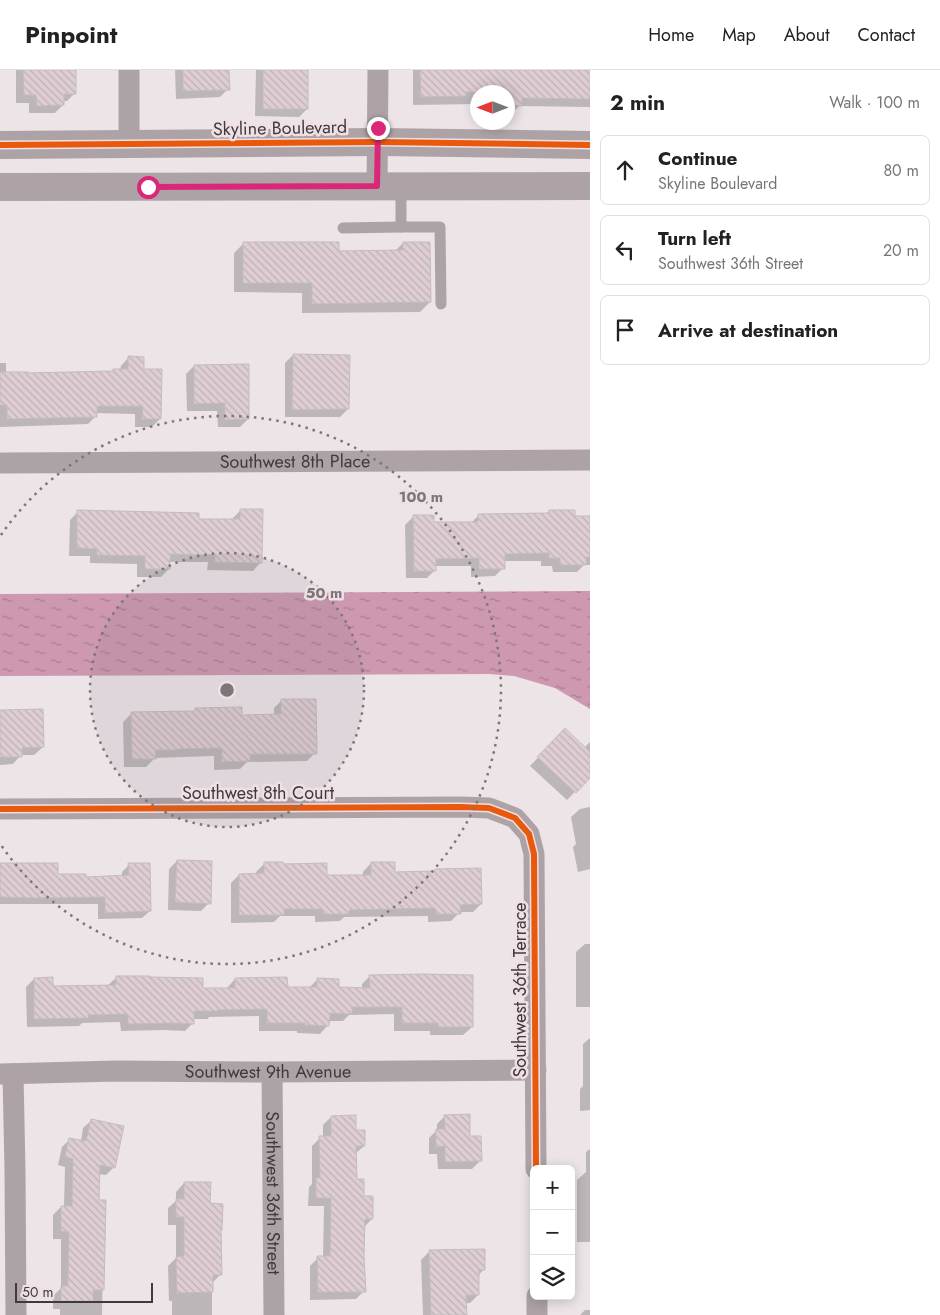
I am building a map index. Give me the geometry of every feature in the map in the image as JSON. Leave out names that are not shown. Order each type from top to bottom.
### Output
[{"type":"street","points":[[128,70],[129,144]]},
{"type":"street","points":[[378,70],[378,142],[389,186]]},
{"type":"street","name":"Skyline Boulevard","points":[[0,145],[378,142],[590,145]]},
{"type":"street","points":[[0,188],[590,186]]},
{"type":"street","name":"Southwest 8th Place","points":[[0,464],[590,460]]},
{"type":"street","name":"Southwest 8th Court","points":[[0,809],[460,807],[489,808],[515,818]]},
{"type":"street","name":"Southwest 36th Terrace","points":[[515,818],[529,834],[534,854],[536,1165]]},
{"type":"street","name":"Southwest 9th Avenue","points":[[6,1074],[116,1071],[536,1070]]},
{"type":"street","name":"Southwest 36th Street","points":[[272,1072],[274,1315]]},
{"type":"street","points":[[6,1074],[15,1180],[16,1315]]},
{"type":"street","points":[[537,1300],[537,1315]]},
{"type":"lane","points":[[389,186],[401,227]]},
{"type":"lane","points":[[343,228],[440,227],[441,304]]},
{"type":"water","points":[[590,591],[590,709],[555,688],[514,676],[489,674],[0,676],[0,594]]},
{"type":"building","points":[[23,70],[76,70],[76,94],[64,94],[64,105],[37,106],[36,95],[24,95]]},
{"type":"building","points":[[183,70],[229,70],[230,90],[183,91]]},
{"type":"building","points":[[263,70],[308,70],[308,109],[263,109]]},
{"type":"building","points":[[420,70],[590,70],[590,99],[522,98],[522,106],[515,106],[515,85],[470,85],[470,92],[466,92],[466,96],[421,97]]},
{"type":"building","points":[[243,242],[339,242],[339,251],[403,250],[403,242],[430,242],[431,302],[312,304],[312,283],[243,283]]},
{"type":"building","points":[[293,354],[350,355],[349,409],[292,410]]},
{"type":"building","points":[[128,356],[144,357],[144,369],[162,369],[161,419],[142,419],[143,406],[97,406],[97,417],[7,419],[7,405],[0,405],[0,372],[113,371],[113,369],[128,369]]},
{"type":"building","points":[[249,364],[249,419],[225,420],[225,403],[194,404],[194,365]]},
{"type":"building","points":[[240,509],[263,509],[262,563],[215,562],[215,555],[170,554],[170,569],[145,569],[145,556],[97,555],[97,549],[77,548],[77,510],[199,513],[199,519],[240,519]]},
{"type":"building","points":[[549,510],[575,510],[575,516],[590,516],[590,557],[586,557],[586,565],[560,565],[560,558],[549,558],[549,553],[505,554],[505,569],[479,569],[479,558],[436,559],[436,571],[414,571],[413,515],[434,515],[434,522],[478,522],[478,514],[549,513]]},
{"type":"building","points":[[281,699],[316,699],[317,754],[250,754],[250,761],[222,762],[222,748],[177,749],[155,750],[156,759],[132,759],[131,712],[195,711],[195,708],[242,707],[242,715],[281,714]]},
{"type":"building","points":[[43,709],[44,747],[22,748],[22,757],[0,757],[0,710]]},
{"type":"building","points":[[565,728],[590,752],[590,778],[576,793],[537,757]]},
{"type":"building","points":[[177,860],[212,861],[211,904],[175,902]]},
{"type":"building","points":[[264,862],[283,862],[283,864],[327,863],[327,875],[371,875],[371,862],[395,862],[395,872],[481,868],[482,904],[460,905],[461,914],[436,914],[435,908],[349,910],[349,914],[323,914],[323,909],[284,909],[284,915],[239,915],[239,874],[264,873]]},
{"type":"building","points":[[0,863],[58,863],[58,874],[86,874],[86,877],[129,875],[128,863],[150,863],[151,911],[105,913],[105,897],[0,897]]},
{"type":"building","points":[[369,975],[473,975],[473,1027],[438,1027],[438,1023],[402,1023],[402,1007],[352,1007],[352,1014],[330,1013],[329,1026],[305,1025],[305,1023],[267,1023],[267,1009],[194,1011],[194,1024],[128,1024],[128,1014],[88,1015],[89,1018],[34,1019],[34,978],[53,977],[53,986],[116,985],[116,976],[203,978],[203,988],[235,988],[235,978],[287,977],[288,987],[317,987],[317,978],[339,979],[339,987],[370,988]]},
{"type":"building","points":[[470,1114],[470,1136],[481,1136],[482,1161],[445,1162],[445,1146],[436,1147],[436,1129],[445,1129],[444,1115]]},
{"type":"building","points":[[356,1115],[356,1130],[365,1130],[365,1146],[356,1146],[357,1179],[364,1179],[364,1196],[373,1196],[373,1219],[365,1219],[364,1256],[366,1292],[318,1292],[317,1256],[330,1256],[331,1198],[316,1198],[316,1178],[320,1178],[319,1136],[331,1136],[331,1116]]},
{"type":"building","points":[[91,1119],[124,1126],[115,1168],[100,1165],[99,1200],[106,1200],[104,1290],[93,1290],[93,1301],[61,1301],[61,1286],[68,1286],[69,1232],[61,1231],[61,1206],[72,1206],[73,1159],[65,1157],[69,1138],[86,1141]]},
{"type":"building","points":[[184,1182],[211,1182],[210,1203],[223,1204],[221,1230],[222,1275],[213,1275],[213,1292],[177,1293],[176,1257],[184,1256],[184,1217],[176,1217],[176,1199],[184,1199]]},
{"type":"building","points":[[485,1249],[485,1270],[479,1270],[479,1295],[466,1295],[467,1315],[431,1315],[429,1250]]},
{"type":"cycle path","points":[[0,145],[378,142],[590,145]]},
{"type":"cycle path","points":[[0,809],[460,807],[489,808],[515,818],[529,834],[534,854],[536,1165]]},
{"type":"route","points":[[148,187],[377,186],[378,128]]}]
